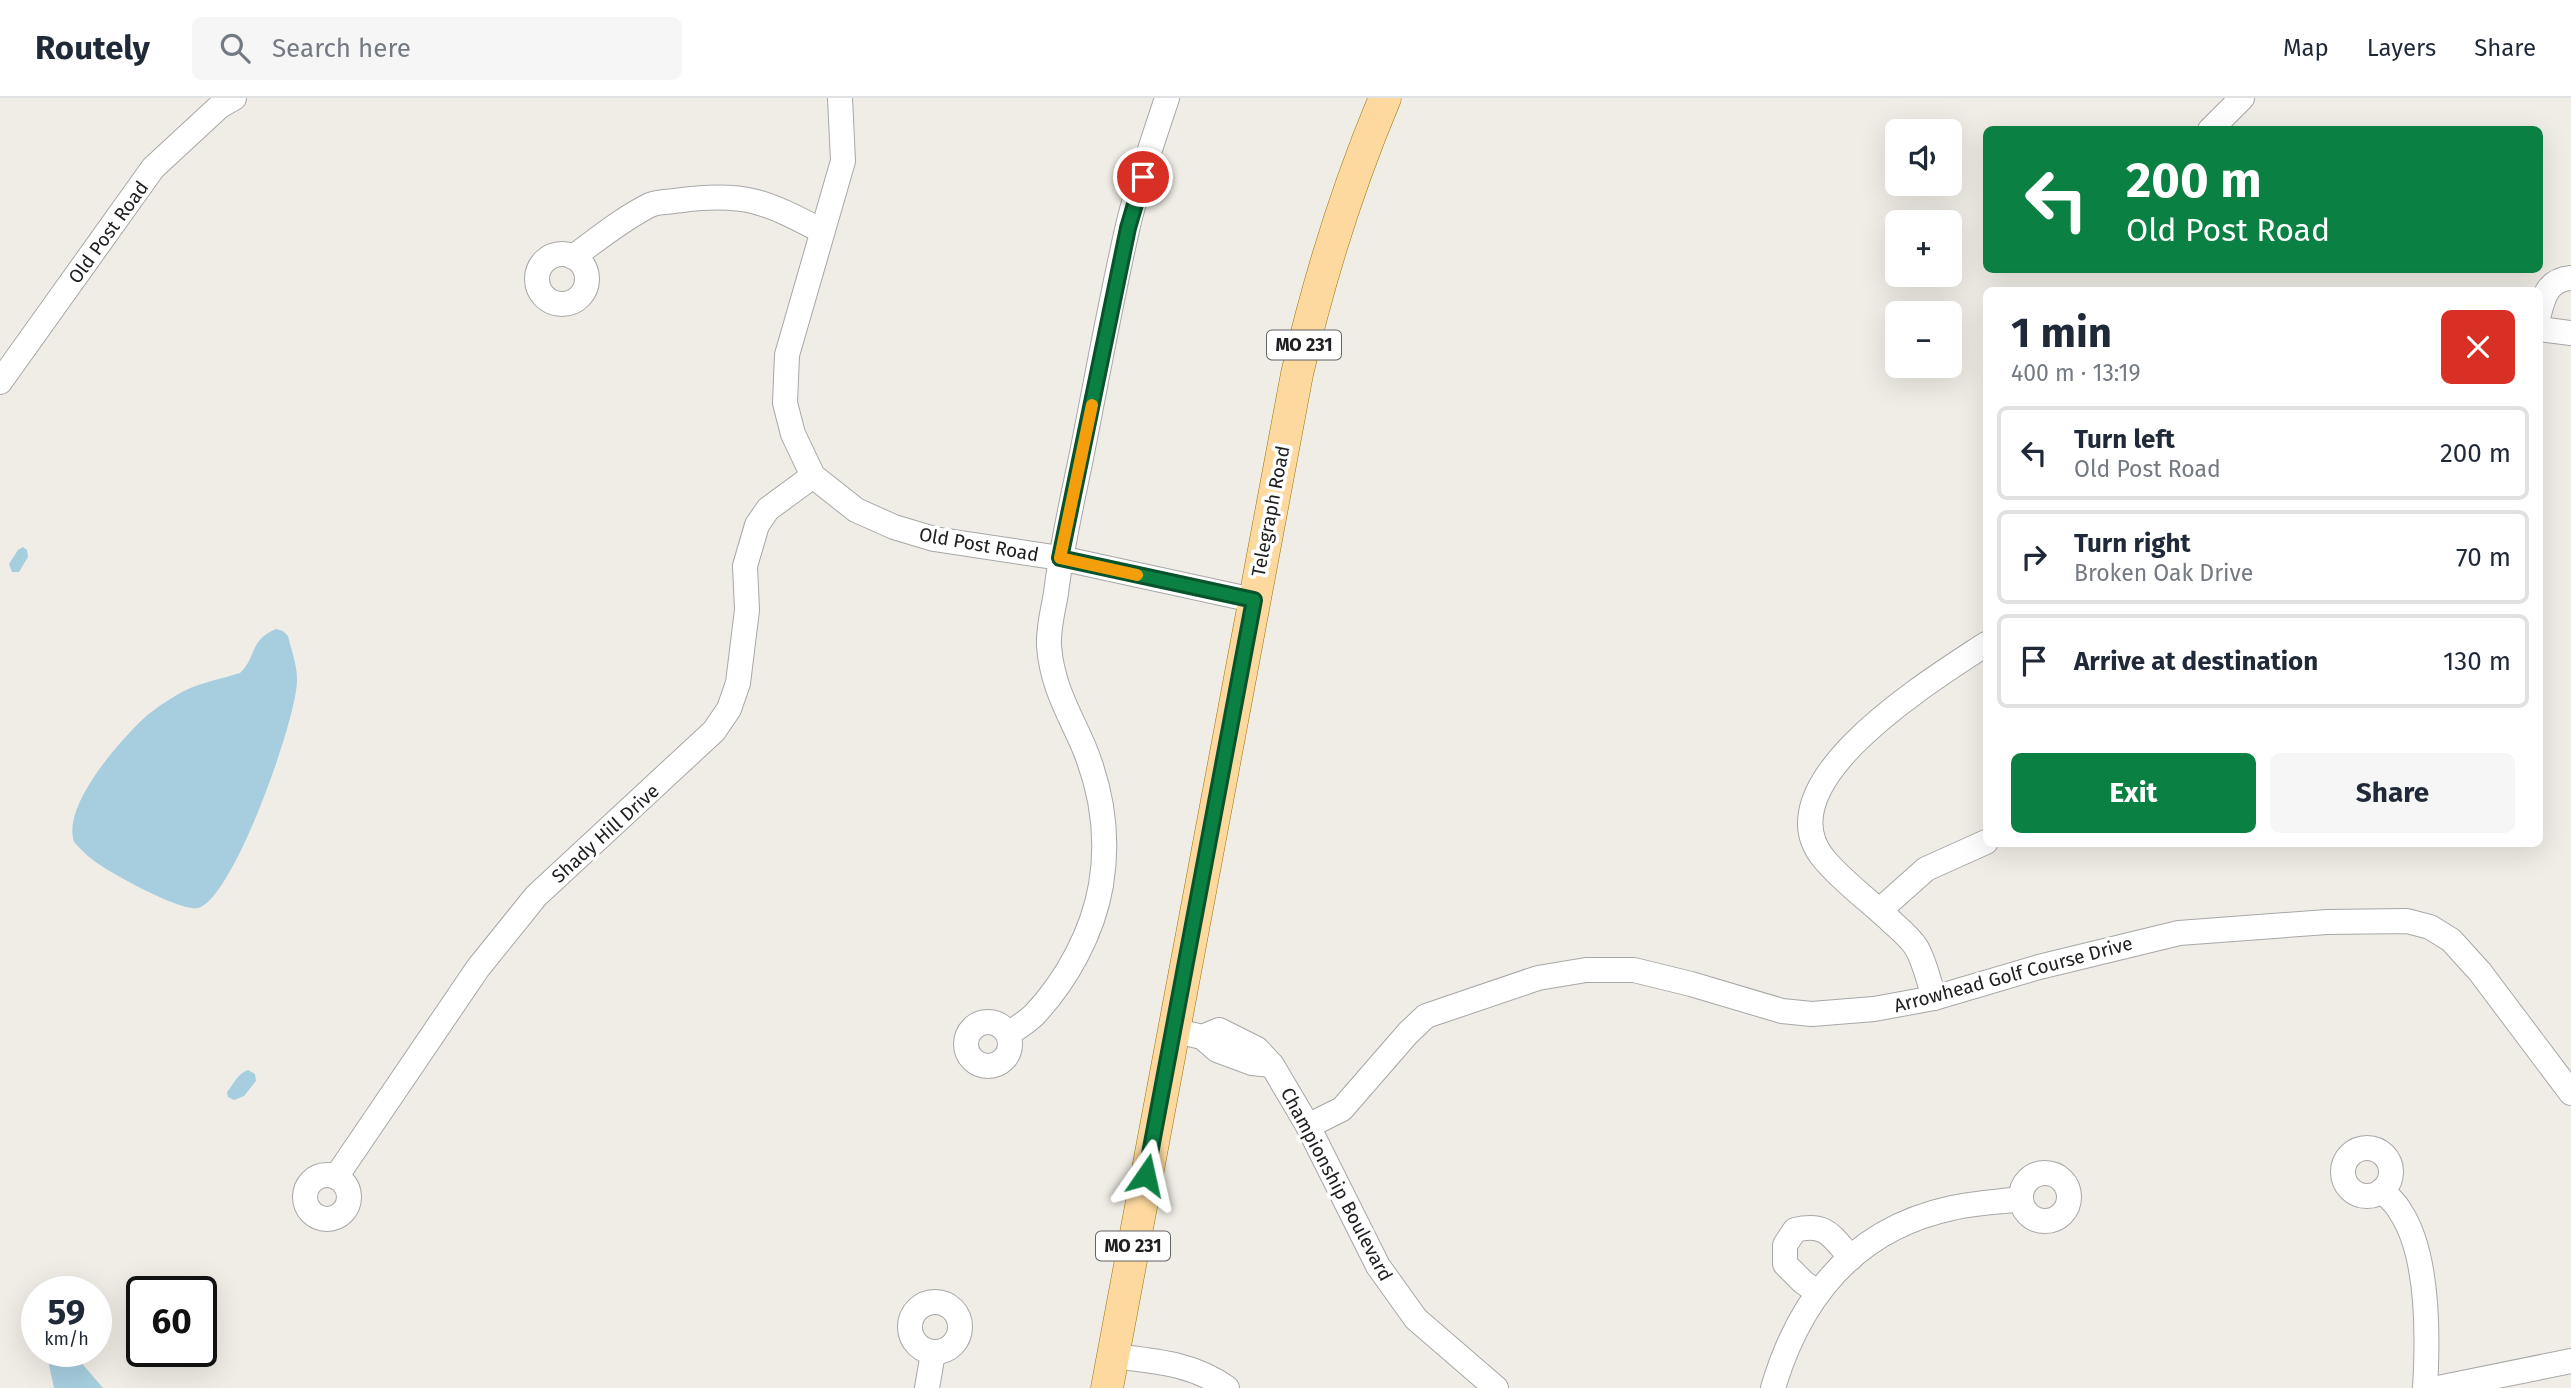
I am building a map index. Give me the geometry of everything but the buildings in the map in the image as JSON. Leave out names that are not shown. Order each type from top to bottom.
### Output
[{"type":"main road","name":"Telegraph Road","points":[[1107,1388],[1188,1034],[1254,600],[1310,317],[1339,216],[1385,98]]},
{"type":"street","name":"Old Post Road","points":[[840,98],[843,161],[787,355],[785,403],[793,434],[813,476],[856,510],[894,527],[934,539],[1060,558],[1254,600]]},
{"type":"street","points":[[1008,1034],[1032,1017],[1057,986],[1081,947],[1096,906],[1105,858],[1105,828],[1097,785],[1083,746],[1062,702],[1051,664],[1049,643],[1060,558],[1128,228],[1167,98]]},
{"type":"street","points":[[2214,126],[2242,98]]},
{"type":"street","name":"Old Post Road","points":[[0,382],[153,168],[223,101]]},
{"type":"street","points":[[573,257],[612,228],[653,204],[713,197],[746,198],[778,208],[822,231]]},
{"type":"street","points":[[2543,301],[2546,291],[2556,281],[2571,278]]},
{"type":"street","points":[[2543,330],[2571,333]]},
{"type":"street","name":"Shady Hill Drive","points":[[336,1177],[478,968],[536,895],[715,731],[729,709],[738,684],[747,610],[745,566],[757,525],[768,509],[813,476]]},
{"type":"street","points":[[1934,998],[1916,946],[1839,874],[1813,844],[1809,829],[1810,814],[1828,775],[1860,735],[1915,692],[1983,646]]},
{"type":"street","points":[[1880,910],[1926,869],[1983,843]]},
{"type":"street","name":"Arrowhead Golf Course Drive","points":[[1308,1126],[1342,1109],[1426,1016],[1538,978],[1586,970],[1634,970],[1782,1011],[1812,1014],[1874,1009],[1934,998],[2039,967],[2179,933],[2327,922],[2407,921],[2430,927],[2451,940],[2480,972],[2571,1093]]},
{"type":"street","name":"Championship Boulevard","points":[[1188,1034],[1217,1051],[1252,1063],[1272,1065],[1308,1126],[1378,1266],[1416,1319],[1496,1388]]},
{"type":"street","points":[[2382,1190],[2401,1211],[2418,1260],[2428,1335],[2425,1388]]},
{"type":"street","points":[[1773,1388],[1783,1354],[1806,1307],[1825,1282],[1866,1245],[1908,1222],[1951,1208],[2021,1199]]},
{"type":"street","points":[[1817,1292],[1802,1282],[1785,1264],[1785,1245],[1795,1230],[1811,1226],[1827,1232],[1852,1258]]},
{"type":"street","points":[[926,1388],[933,1353]]},
{"type":"street","points":[[1113,1356],[1177,1364],[1197,1370],[1227,1388]]},
{"type":"street","points":[[2438,1388],[2571,1361]]},
{"type":"water","points":[[23,547],[27,550],[28,557],[19,572],[12,572],[9,564]]},
{"type":"water","points":[[276,629],[288,636],[297,673],[295,698],[261,804],[229,874],[212,897],[198,908],[189,908],[128,882],[90,858],[74,842],[72,827],[84,794],[107,759],[143,719],[165,702],[194,687],[240,673],[261,638]]},
{"type":"water","points":[[248,1070],[255,1074],[256,1081],[244,1096],[234,1100],[228,1097],[227,1092],[236,1079]]},
{"type":"water","points":[[49,1367],[85,1367],[103,1388],[54,1388]]},
{"type":"slow traffic","points":[[1092,405],[1060,558],[1137,575]]},
{"type":"route","points":[[1143,177],[1128,228],[1060,558],[1254,600],[1146,1175]]}]
